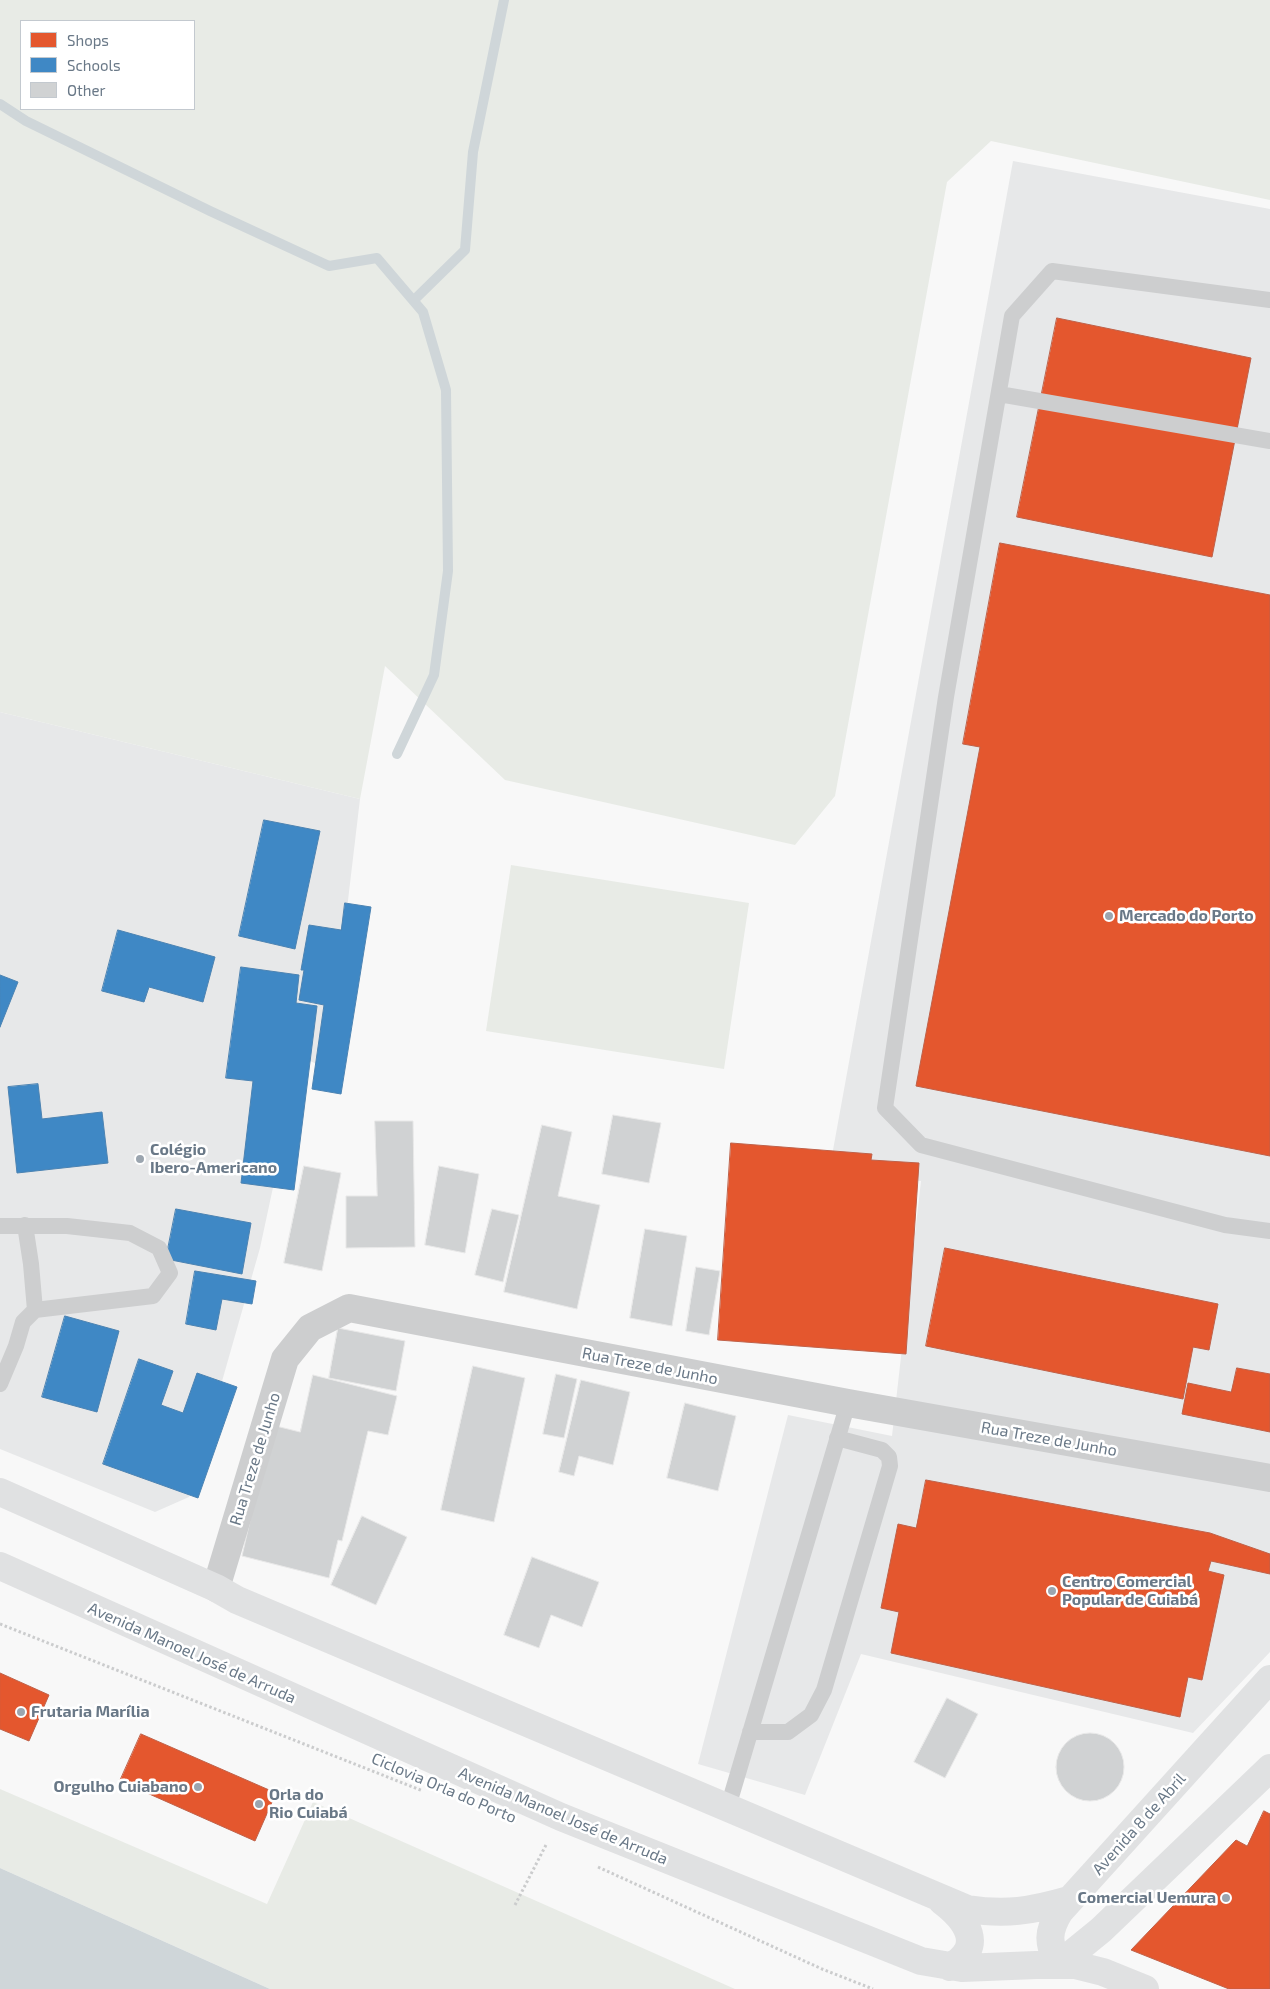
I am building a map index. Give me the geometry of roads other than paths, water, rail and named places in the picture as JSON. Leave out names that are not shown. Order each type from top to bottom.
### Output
[{"type":"main road","points":[[0,1492],[216,1588],[237,1600],[967,1909],[998,1913],[1034,1909],[1069,1900]]},
{"type":"main road","name":"Avenida Manoel José de Arruda","points":[[0,1566],[560,1817],[921,1961],[950,1967],[1058,1965],[1089,1968],[1145,1989]]},
{"type":"main road","name":"Avenida 8 de Abril","points":[[1058,1965],[1050,1944],[1050,1934],[1053,1923],[1069,1900],[1270,1679]]},
{"type":"main road","points":[[1058,1965],[1101,1930],[1270,1768]]},
{"type":"main road","points":[[937,1897],[963,1918],[970,1938],[970,1947],[965,1957],[950,1967]]},
{"type":"street","name":"Rua Treze de Junho","points":[[216,1588],[285,1359],[310,1328],[349,1308],[848,1403],[1270,1478]]},
{"type":"lane","points":[[1270,300],[1052,271],[1012,316],[946,697],[885,1108],[921,1145],[1225,1226],[1270,1230]]},
{"type":"lane","points":[[999,394],[1270,442]]},
{"type":"lane","points":[[0,1226],[66,1226],[130,1233],[159,1248],[170,1272],[153,1296],[35,1310],[23,1322],[16,1346],[0,1384]]},
{"type":"lane","points":[[25,1226],[35,1310]]},
{"type":"lane","points":[[728,1807],[848,1403]]},
{"type":"lane","points":[[750,1732],[788,1732],[811,1715],[827,1680],[890,1466],[889,1457],[882,1450],[837,1438]]},
{"type":"waterway","points":[[414,300],[465,250],[473,152],[504,0]]},
{"type":"waterway","points":[[0,104],[26,121],[210,211],[329,266],[377,258],[423,312],[446,390],[448,571],[434,675],[397,754]]},
{"type":"place","name":"Mercado do Porto","points":[[1109,916]]},
{"type":"place","name":"Colégio Ibero-Americano","points":[[140,1159]]},
{"type":"place","name":"Centro Comercial Popular de Cuiabá","points":[[1052,1591]]},
{"type":"place","name":"Frutaria Marília","points":[[21,1712]]},
{"type":"place","name":"Orgulho Cuiabano","points":[[198,1787]]},
{"type":"place","name":"Orla do Rio Cuiabá","points":[[259,1804]]},
{"type":"place","name":"Comercial Uemura","points":[[1226,1898]]}]
